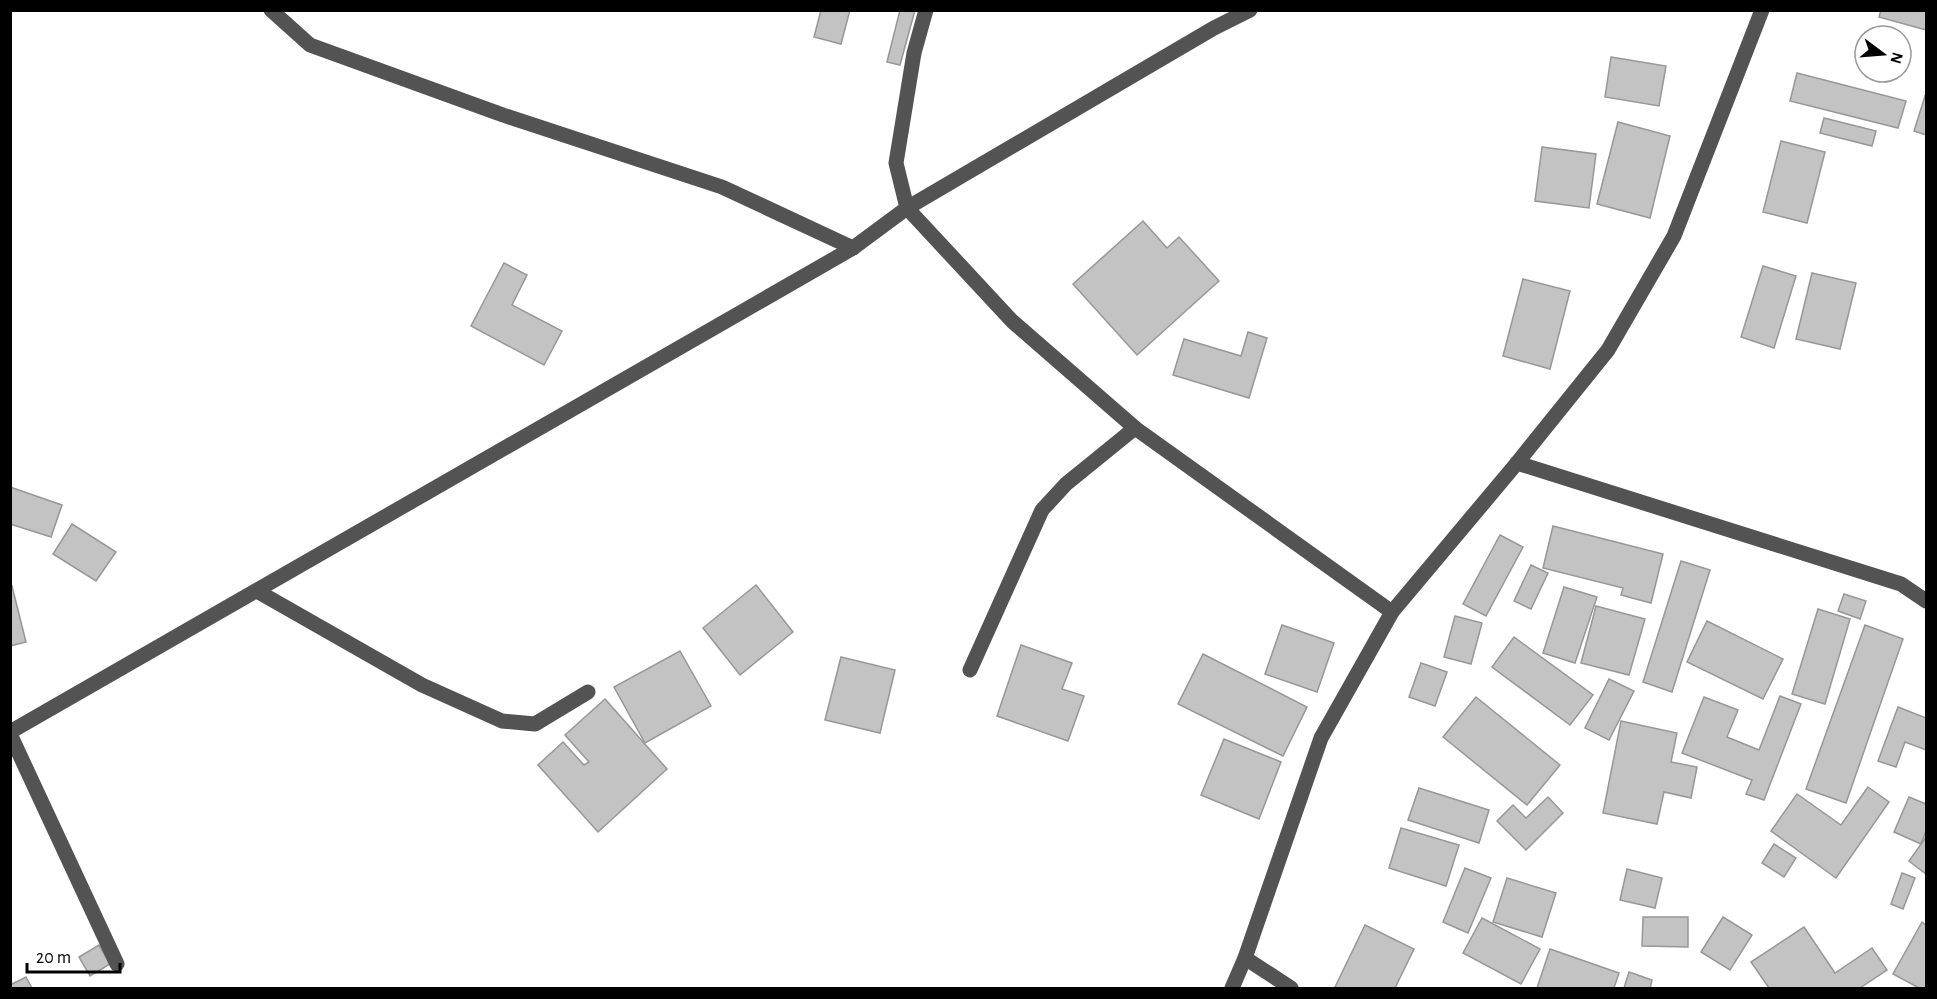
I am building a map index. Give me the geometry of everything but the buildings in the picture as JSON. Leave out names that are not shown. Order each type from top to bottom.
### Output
[{"type":"street","points":[[271,10],[310,45],[503,115],[722,187],[853,248]]},
{"type":"street","points":[[926,10],[914,53],[896,163],[907,208],[1012,321],[1135,428],[1392,612]]},
{"type":"street","points":[[117,964],[10,733],[853,248],[907,208],[1214,28],[1250,10]]},
{"type":"street","points":[[1232,988],[1245,958],[1321,738],[1392,612],[1608,350],[1674,236],[1761,10]]},
{"type":"street","points":[[970,670],[1042,510],[1066,484],[1135,428]]},
{"type":"street","points":[[1517,463],[1901,584],[1926,601]]},
{"type":"street","points":[[257,591],[422,685],[502,721],[535,724],[588,692]]},
{"type":"street","points":[[1245,958],[1291,988]]}]
